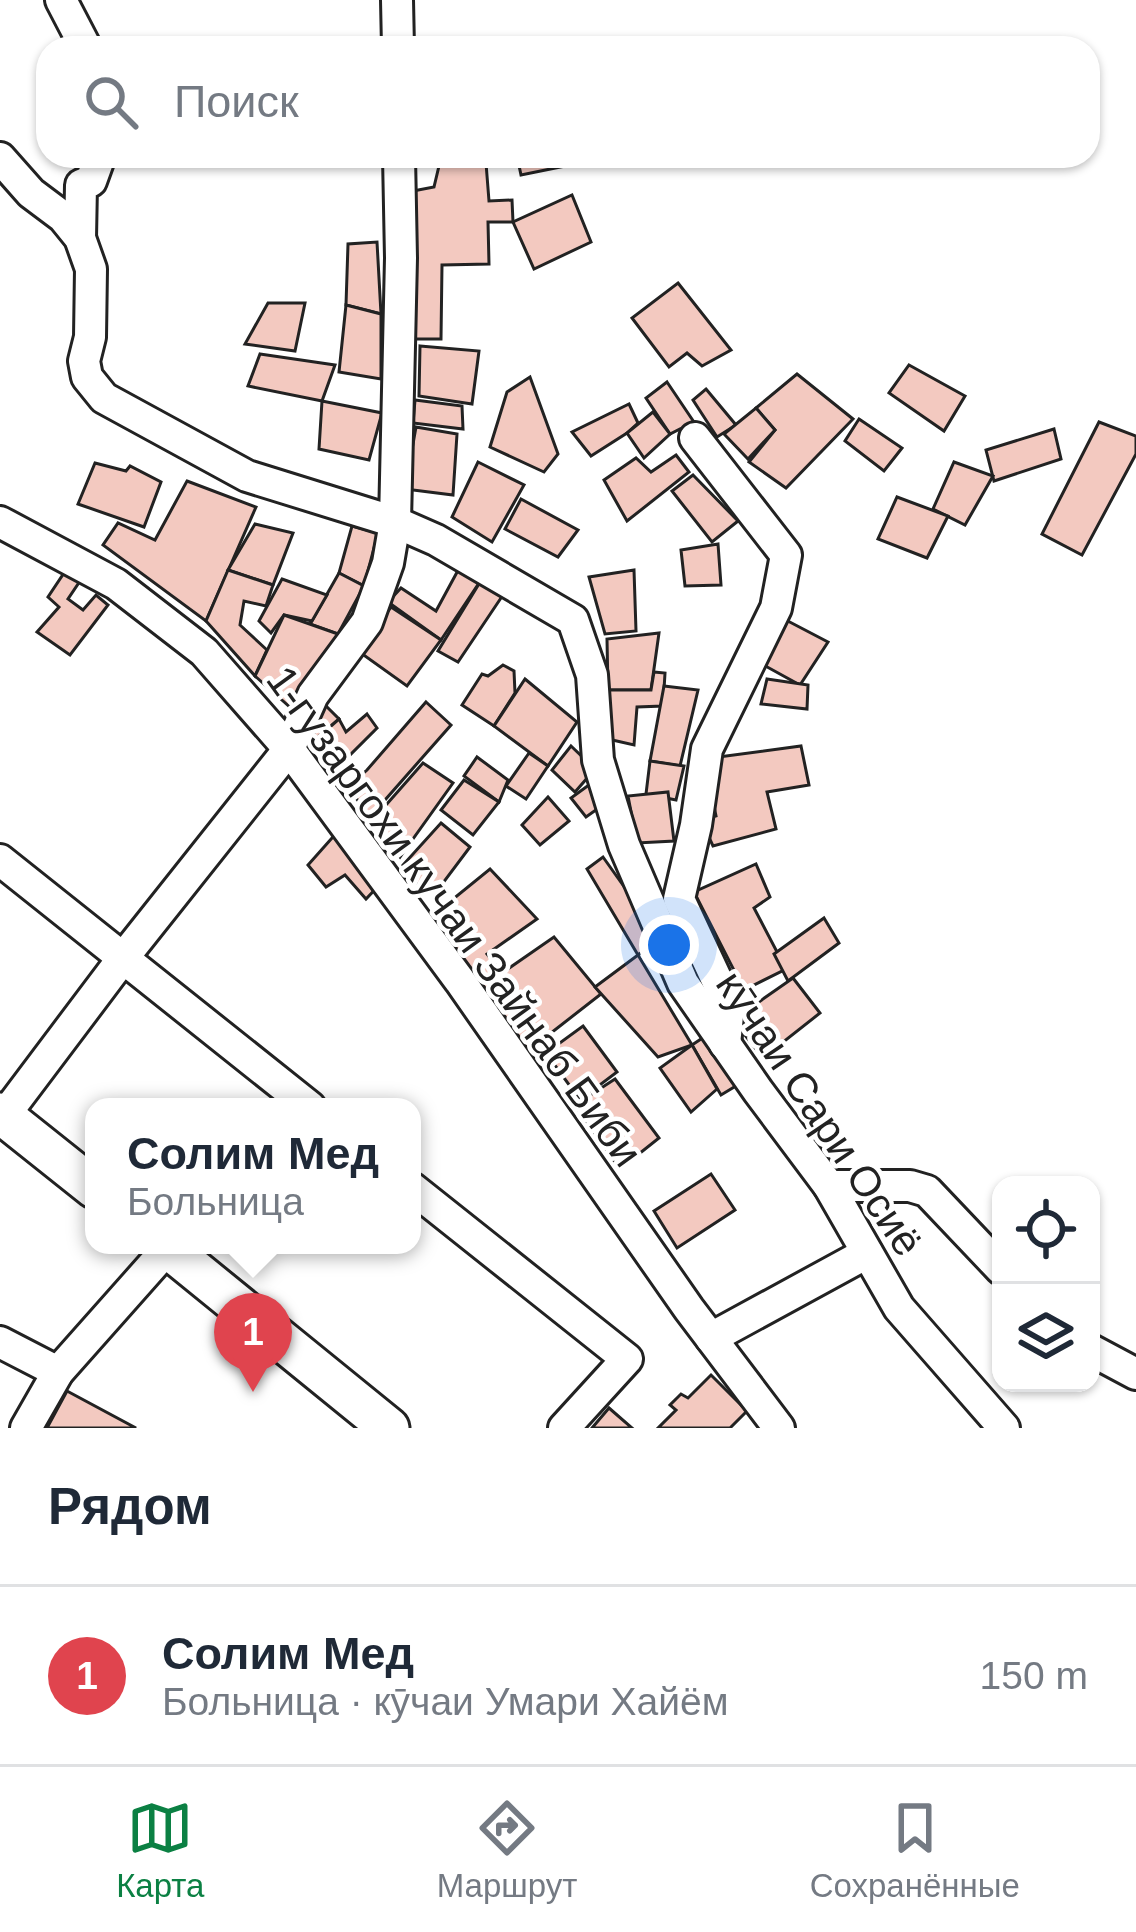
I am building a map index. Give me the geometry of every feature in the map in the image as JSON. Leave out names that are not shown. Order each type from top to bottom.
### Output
[{"type":"main road","points":[[2,1114],[85,1181]]},
{"type":"main road","points":[[175,1254],[389,1428]]},
{"type":"street","points":[[61,0],[80,36]]},
{"type":"street","points":[[396,0],[398,36]]},
{"type":"street","points":[[0,158],[80,238]]},
{"type":"street","name":"кӯчаи Сари Осиё","points":[[96,168],[91,181],[81,185],[80,238],[92,269],[84,361],[87,377],[104,398],[248,476],[395,522],[436,540],[573,620],[592,675],[598,760],[624,845],[683,983],[830,1186],[898,1308],[1004,1428]]},
{"type":"street","points":[[2,1114],[289,749],[313,695],[367,622],[388,563],[395,522],[399,168]]},
{"type":"street","points":[[695,438],[785,555],[776,608],[707,749],[679,899],[729,1006],[725,1044]]},
{"type":"street","name":"1-гузаргохи кучаи Зайнаб Биби","points":[[0,522],[116,584],[204,652],[289,749],[779,1428]]},
{"type":"street","points":[[0,860],[299,1098]]},
{"type":"street","points":[[830,1186],[910,1186],[928,1191],[992,1259]]},
{"type":"street","points":[[421,1195],[627,1359],[564,1428]]},
{"type":"street","points":[[711,1338],[867,1253]]},
{"type":"street","points":[[26,1428],[58,1372],[160,1254]]},
{"type":"street","points":[[0,1342],[58,1372]]},
{"type":"street","points":[[1100,1355],[1136,1374]]},
{"type":"building","points":[[439,168],[486,168],[489,201],[512,200],[513,222],[488,222],[489,264],[442,265],[441,339],[413,339],[413,191],[434,187]]},
{"type":"building","points":[[520,168],[555,168],[521,175]]},
{"type":"building","points":[[572,195],[591,242],[534,269],[513,222]]},
{"type":"building","points":[[377,242],[381,314],[346,305],[348,244]]},
{"type":"building","points":[[678,283],[731,350],[702,366],[687,353],[669,367],[632,318]]},
{"type":"building","points":[[268,303],[305,303],[295,351],[245,344]]},
{"type":"building","points":[[346,305],[381,314],[381,379],[339,372]]},
{"type":"building","points":[[420,346],[479,351],[472,404],[419,396]]},
{"type":"building","points":[[260,354],[335,365],[322,401],[248,386]]},
{"type":"building","points":[[909,365],[965,396],[944,431],[889,393]]},
{"type":"building","points":[[797,374],[853,419],[786,488],[749,462],[775,430],[756,408]]},
{"type":"building","points":[[530,377],[558,454],[544,472],[490,447],[507,392]]},
{"type":"building","points":[[667,382],[700,431],[685,437],[680,429],[670,434],[646,398]]},
{"type":"building","points":[[706,389],[736,425],[717,437],[693,400]]},
{"type":"building","points":[[415,400],[462,406],[463,429],[413,423]]},
{"type":"building","points":[[322,401],[382,413],[369,460],[319,449]]},
{"type":"building","points":[[629,404],[638,423],[591,456],[572,432]]},
{"type":"building","points":[[756,408],[775,430],[748,459],[724,434]]},
{"type":"building","points":[[653,412],[670,434],[644,458],[627,433]]},
{"type":"building","points":[[859,419],[902,448],[884,471],[845,441]]},
{"type":"building","points":[[1099,422],[1136,436],[1136,454],[1082,555],[1042,534]]},
{"type":"building","points":[[416,427],[457,434],[453,495],[405,489]]},
{"type":"building","points":[[1054,429],[1061,459],[994,481],[986,450]]},
{"type":"building","points":[[676,455],[689,472],[627,521],[604,480],[636,458],[651,472]]},
{"type":"building","points":[[478,462],[524,485],[492,542],[452,517]]},
{"type":"building","points":[[954,462],[993,476],[965,525],[933,509]]},
{"type":"building","points":[[95,463],[126,471],[130,466],[161,482],[144,527],[78,504]]},
{"type":"building","points":[[693,475],[738,521],[712,542],[672,491]]},
{"type":"building","points":[[187,481],[256,507],[206,621],[103,545],[118,523],[155,540]]},
{"type":"building","points":[[897,497],[948,516],[927,558],[878,539]]},
{"type":"building","points":[[521,499],[578,530],[558,557],[505,529]]},
{"type":"building","points":[[255,524],[293,533],[273,585],[228,570]]},
{"type":"building","points":[[352,526],[378,533],[364,586],[339,573]]},
{"type":"building","points":[[718,544],[721,585],[685,586],[681,550]]},
{"type":"building","points":[[462,563],[485,574],[441,640],[388,602],[401,588],[436,611]]},
{"type":"building","points":[[228,570],[273,585],[266,606],[244,601],[240,625],[267,650],[255,676],[206,621]]},
{"type":"building","points":[[634,570],[636,631],[605,634],[589,577]]},
{"type":"building","points":[[64,573],[80,581],[68,599],[83,610],[96,595],[108,605],[70,655],[37,632],[59,607],[48,597]]},
{"type":"building","points":[[339,573],[364,586],[338,634],[310,624]]},
{"type":"building","points":[[485,574],[507,589],[458,662],[438,651]]},
{"type":"building","points":[[282,579],[327,595],[312,621],[284,615],[271,633],[259,621]]},
{"type":"building","points":[[391,607],[441,640],[407,686],[358,651]]},
{"type":"building","points":[[284,615],[338,634],[292,709],[255,676]]},
{"type":"building","points":[[784,619],[828,642],[800,685],[760,663]]},
{"type":"building","points":[[659,633],[651,690],[608,690],[607,639]]},
{"type":"building","points":[[503,665],[514,671],[515,693],[494,726],[462,705],[482,674],[488,676]]},
{"type":"building","points":[[654,672],[665,673],[663,706],[637,707],[634,745],[608,739],[608,690],[651,690]]},
{"type":"building","points":[[525,679],[577,722],[548,766],[494,726]]},
{"type":"building","points":[[767,679],[808,685],[807,709],[761,704]]},
{"type":"building","points":[[664,686],[698,690],[680,766],[650,761]]},
{"type":"building","points":[[322,702],[339,719],[310,744],[299,727]]},
{"type":"building","points":[[426,702],[451,725],[370,817],[348,787]]},
{"type":"building","points":[[367,714],[377,728],[336,769],[315,740],[339,719],[346,732]]},
{"type":"building","points":[[571,746],[595,769],[575,792],[552,770]]},
{"type":"building","points":[[801,746],[809,785],[767,792],[776,829],[713,846],[701,820],[716,816],[710,786],[718,783],[711,758]]},
{"type":"building","points":[[529,753],[548,766],[526,799],[506,786]]},
{"type":"building","points":[[477,757],[508,780],[499,802],[464,776]]},
{"type":"building","points":[[650,761],[684,766],[676,800],[646,794]]},
{"type":"building","points":[[423,763],[453,783],[400,857],[371,822]]},
{"type":"building","points":[[464,780],[499,802],[473,835],[441,810]]},
{"type":"building","points":[[593,782],[610,800],[586,817],[571,798]]},
{"type":"building","points":[[668,792],[674,841],[637,843],[628,796]]},
{"type":"building","points":[[548,797],[569,821],[540,845],[522,825]]},
{"type":"building","points":[[441,823],[470,847],[437,891],[428,884],[419,887],[403,865]]},
{"type":"building","points":[[340,829],[385,879],[366,899],[345,875],[326,887],[308,865]]},
{"type":"building","points":[[603,857],[625,888],[633,882],[659,939],[638,955],[587,869]]},
{"type":"building","points":[[756,864],[770,897],[754,908],[786,969],[744,990],[694,892]]},
{"type":"building","points":[[490,869],[537,919],[487,954],[502,973],[554,937],[601,994],[524,1054],[426,921]]},
{"type":"building","points":[[824,918],[839,943],[788,981],[774,954]]},
{"type":"building","points":[[638,955],[692,1045],[658,1057],[595,987]]},
{"type":"building","points":[[793,978],[820,1013],[763,1058],[733,1020]]},
{"type":"building","points":[[583,1026],[617,1072],[580,1100],[546,1053]]},
{"type":"building","points":[[713,1031],[749,1078],[721,1095],[692,1045]]},
{"type":"building","points":[[692,1045],[717,1089],[691,1112],[660,1068]]},
{"type":"building","points":[[615,1079],[659,1138],[620,1169],[575,1105]]},
{"type":"building","points":[[711,1174],[735,1210],[677,1248],[654,1211]]},
{"type":"building","points":[[711,1375],[747,1411],[730,1428],[658,1428],[676,1410],[670,1405],[681,1394],[688,1398]]},
{"type":"building","points":[[67,1391],[136,1428],[47,1428]]},
{"type":"building","points":[[609,1408],[632,1428],[592,1428]]},
{"type":"place","name":"Солим Мед","points":[[253,1392]]}]
